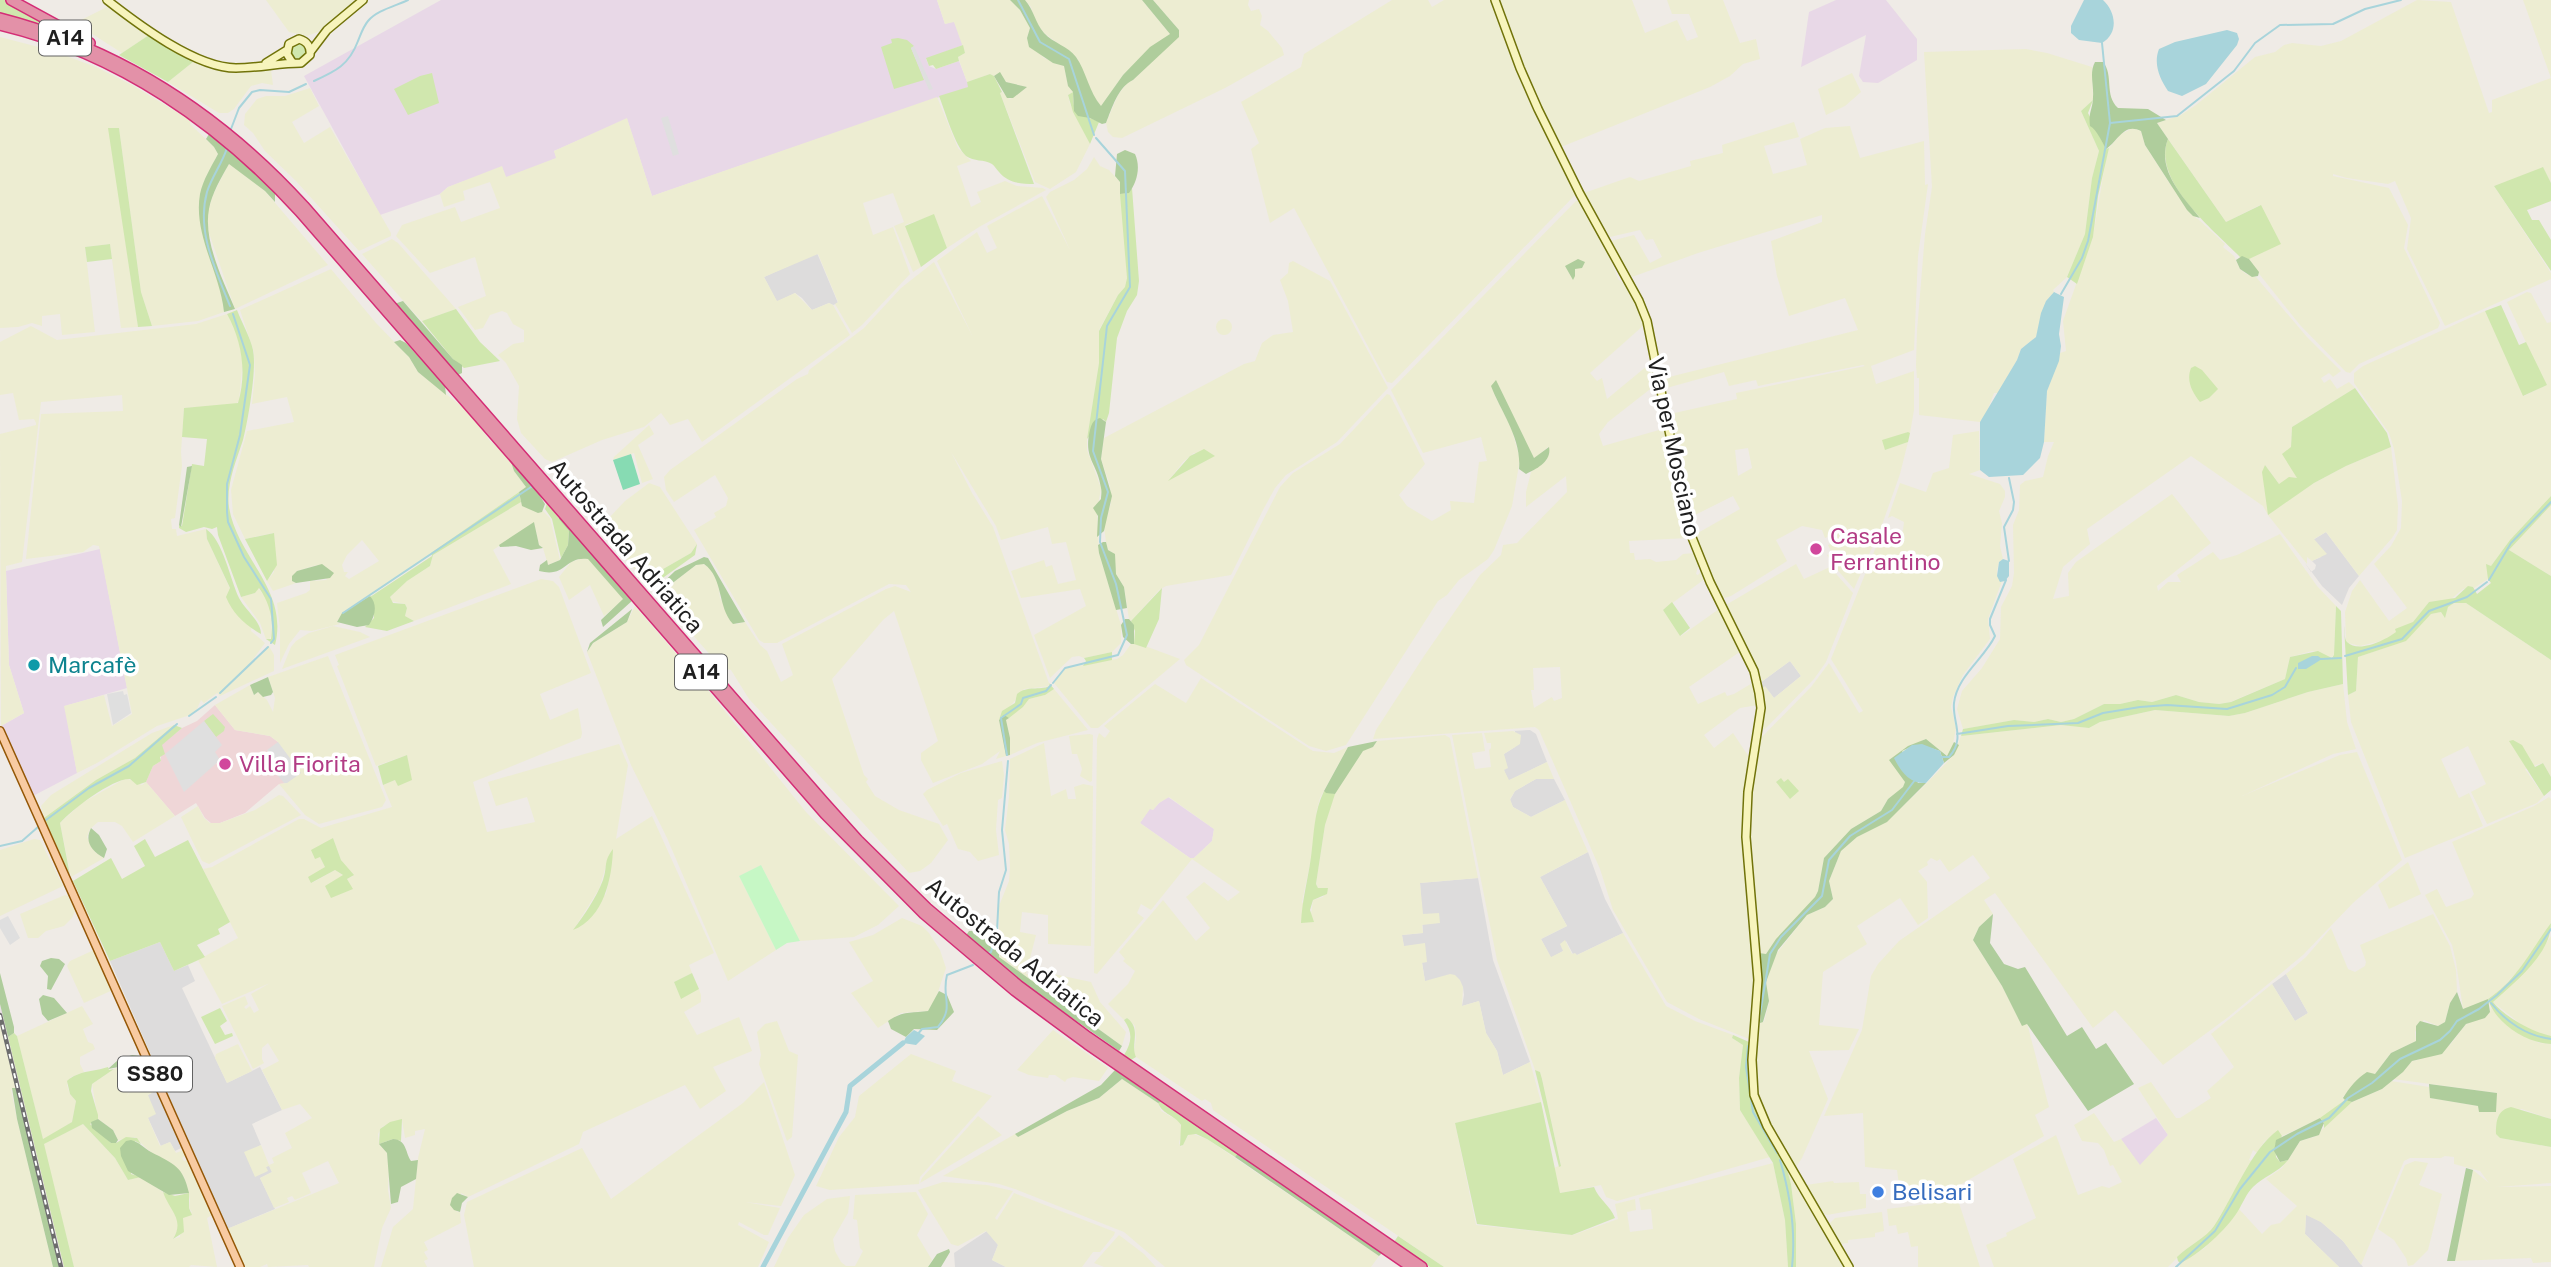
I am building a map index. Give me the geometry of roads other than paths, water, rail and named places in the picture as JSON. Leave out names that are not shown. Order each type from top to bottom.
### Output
[{"type":"highway","points":[[10,0],[122,59],[127,66]]},
{"type":"highway","name":"Autostrada Adriatica","points":[[0,18],[71,40],[127,66],[173,92],[215,122],[250,152],[288,189],[823,801],[866,848],[933,913],[1054,1012],[1422,1267]]},
{"type":"highway","name":"Autostrada Adriatica","points":[[0,25],[57,42],[120,70],[178,104],[233,145],[300,212],[818,806],[903,895],[981,964],[1052,1019],[1411,1267]]},
{"type":"main road","points":[[107,0],[194,58],[215,66],[237,68],[305,62],[327,30],[363,0]]},
{"type":"main road","name":"Via per Mosciano","points":[[1495,0],[1538,109],[1647,321],[1689,530],[1712,586],[1754,671],[1761,708],[1748,792],[1746,836],[1758,980],[1752,1060],[1754,1095],[1767,1126],[1849,1267]]},
{"type":"main road","points":[[262,65],[287,50],[292,42],[327,30]]},
{"type":"main road","points":[[302,40],[308,44],[311,51]]},
{"type":"main road","points":[[287,50],[292,62]]},
{"type":"main road","name":"SS80","points":[[0,731],[240,1267]]},
{"type":"water","points":[[2084,0],[2103,0],[2111,10],[2113,28],[2102,43],[2079,40],[2071,33],[2071,26]]},
{"type":"water","points":[[2227,30],[2237,33],[2237,45],[2206,84],[2182,96],[2168,91],[2158,71],[2159,49],[2175,42]]},
{"type":"water","points":[[2054,292],[2064,297],[2059,334],[2061,346],[2059,361],[2047,391],[2044,442],[2040,458],[2023,475],[1989,477],[1980,470],[1980,422],[2021,349],[2036,337],[2041,313]]},
{"type":"water","points":[[2003,559],[2009,561],[2009,576],[2000,582],[1997,576],[1999,562]]},
{"type":"water","points":[[2312,656],[2322,659],[2306,669],[2298,669],[2298,663]]},
{"type":"water","points":[[1922,744],[1940,751],[1944,763],[1926,783],[1907,776],[1894,758],[1912,745]]},
{"type":"water","points":[[914,1030],[925,1036],[916,1045],[903,1043],[906,1037]]},
{"type":"waterway","points":[[314,81],[346,62],[372,17],[408,0]]},
{"type":"waterway","points":[[1018,0],[1040,42],[1069,59],[1094,135]]},
{"type":"waterway","points":[[2110,123],[2177,116],[2234,71],[2255,43],[2280,25],[2333,24],[2365,9],[2401,0]]},
{"type":"waterway","points":[[2061,294],[2082,258],[2088,241],[2110,123],[2102,43]]},
{"type":"waterway","points":[[231,129],[239,108],[252,92],[289,92],[306,84]]},
{"type":"waterway","points":[[1053,683],[1065,668],[1118,655],[1127,635],[1116,584],[1100,542],[1101,518],[1108,492],[1093,451],[1107,326],[1130,287],[1125,171],[1096,138]]},
{"type":"waterway","points":[[227,148],[207,192],[204,222],[209,250],[230,306]]},
{"type":"waterway","points":[[233,314],[250,365],[240,435],[227,484],[228,522],[244,557],[271,599],[274,639],[271,643]]},
{"type":"waterway","points":[[2009,478],[2014,502],[2004,527],[2009,561]]},
{"type":"waterway","points":[[343,613],[531,487]]},
{"type":"waterway","points":[[2489,580],[2511,543],[2551,502]]},
{"type":"waterway","points":[[1941,757],[1949,757],[1957,743],[1954,710],[1956,693],[1965,676],[1995,636],[1990,619],[2006,580]]},
{"type":"waterway","points":[[2345,656],[2402,639],[2429,611],[2467,597],[2487,582]]},
{"type":"waterway","points":[[220,693],[268,647]]},
{"type":"waterway","points":[[2321,659],[2341,658]]},
{"type":"waterway","points":[[1957,734],[2008,726],[2078,723],[2103,713],[2140,707],[2167,705],[2227,709],[2272,695],[2285,687],[2296,668]]},
{"type":"waterway","points":[[1007,755],[1001,718],[1021,704],[1023,698],[1046,691],[1051,685]]},
{"type":"waterway","points":[[189,716],[216,697]]},
{"type":"waterway","points":[[46,820],[89,788],[129,766],[177,724]]},
{"type":"waterway","points":[[987,954],[991,952],[997,931],[999,892],[1006,870],[1002,830],[1008,761]]},
{"type":"waterway","points":[[1760,1014],[1770,954],[1781,937],[1822,896],[1829,860],[1850,836],[1892,810],[1915,780]]},
{"type":"waterway","points":[[0,846],[22,841],[38,827]]},
{"type":"waterway","points":[[2176,1267],[2215,1231],[2240,1189],[2270,1152],[2297,1134],[2329,1118],[2348,1098],[2372,1083],[2400,1059],[2440,1040],[2457,1021],[2497,995],[2522,971],[2551,929]]},
{"type":"waterway","points":[[917,1035],[922,1029],[938,1027],[943,1020],[947,1007],[947,975],[973,965]]},
{"type":"waterway","points":[[2491,1003],[2518,1027],[2551,1039]]},
{"type":"waterway","points":[[763,1267],[846,1112],[850,1086],[903,1043]]},
{"type":"waterway","points":[[1748,1046],[1746,1067],[1753,1112],[1777,1153]]},
{"type":"waterway","points":[[1780,1160],[1791,1213],[1792,1267]]},
{"type":"railway","points":[[0,1015],[61,1267]]},
{"type":"place","name":"Casale Ferrantino","points":[[1816,549]]},
{"type":"place","name":"Marcafè","points":[[34,665]]},
{"type":"place","name":"Villa Fiorita","points":[[225,764]]},
{"type":"place","name":"Belisari","points":[[1878,1192]]}]
